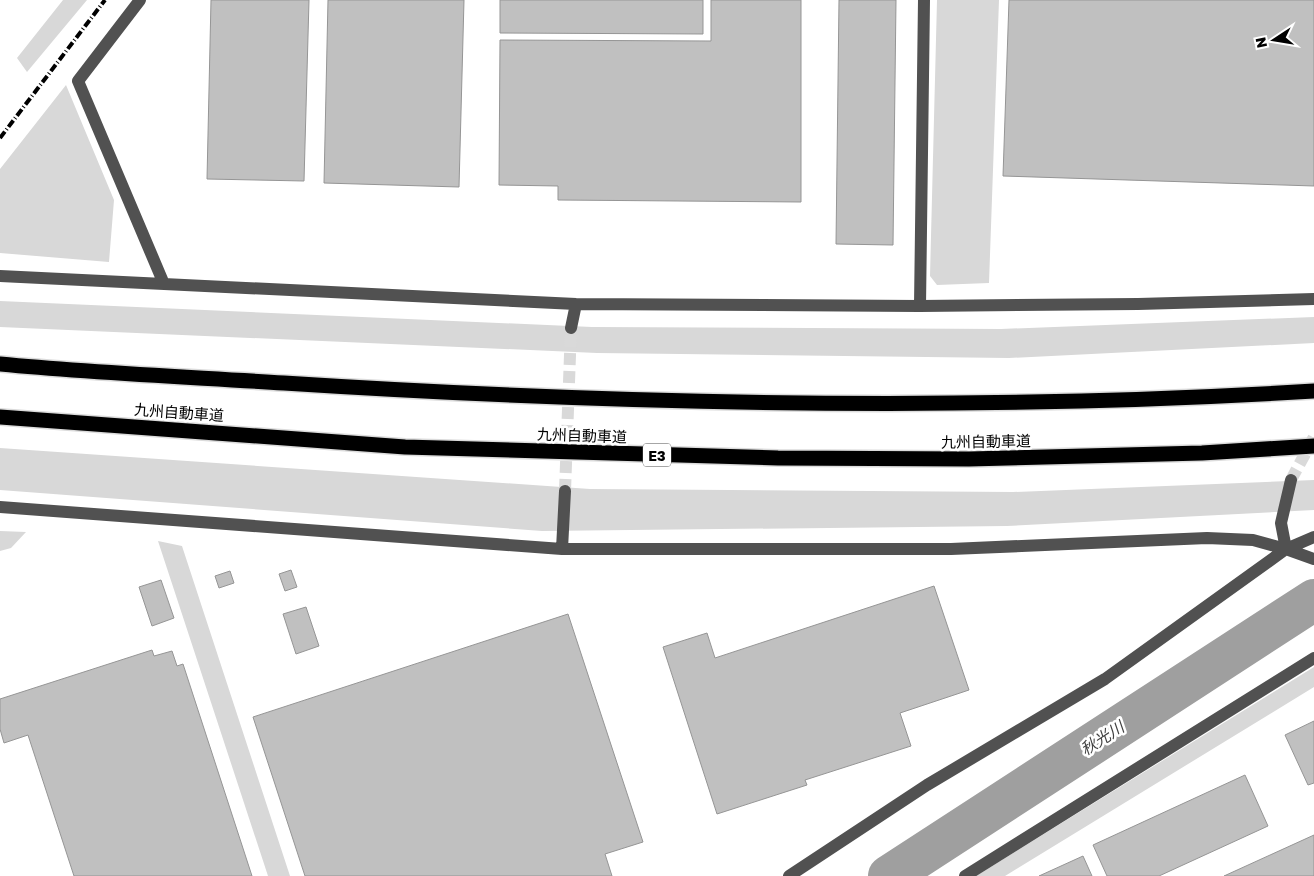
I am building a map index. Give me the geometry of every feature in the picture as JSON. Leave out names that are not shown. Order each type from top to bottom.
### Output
[{"type":"highway","points":[[0,364],[404,391],[570,399],[773,405],[966,405],[1190,399],[1314,391]]},
{"type":"highway","name":"九州自動車道","points":[[0,417],[405,446],[778,458],[969,459],[1202,453],[1314,446]]},
{"type":"street","points":[[140,0],[78,81],[164,284]]},
{"type":"street","points":[[920,306],[924,0]]},
{"type":"street","points":[[0,276],[576,304],[920,306],[1314,300]]},
{"type":"street","points":[[571,328],[576,304]]},
{"type":"street","points":[[1286,549],[1281,523],[1291,480]]},
{"type":"street","points":[[562,549],[566,491]]},
{"type":"street","points":[[0,507],[562,549],[951,549],[1207,538],[1253,540],[1286,549],[1314,560]]},
{"type":"street","points":[[789,876],[927,785],[1105,679],[1286,549],[1314,536]]},
{"type":"street","points":[[965,876],[1314,658]]},
{"type":"shaded area","points":[[63,0],[87,0],[27,72],[17,58]]},
{"type":"shaded area","points":[[937,0],[999,0],[989,283],[937,285],[930,276]]},
{"type":"shaded area","points":[[66,85],[114,200],[109,262],[0,253],[0,169]]},
{"type":"shaded area","points":[[0,301],[592,327],[1001,329],[1314,317],[1314,343],[1009,358],[597,353],[0,327]]},
{"type":"shaded area","points":[[0,448],[590,489],[1013,492],[1314,480],[1314,510],[1007,526],[542,531],[0,490]]},
{"type":"shaded area","points":[[0,531],[26,532],[11,548],[0,551]]},
{"type":"shaded area","points":[[158,541],[182,546],[290,876],[268,876]]},
{"type":"shaded area","points":[[1314,667],[1314,687],[1005,876],[976,876]]},
{"type":"building","points":[[211,0],[309,0],[304,181],[207,179]]},
{"type":"building","points":[[328,0],[464,0],[459,187],[324,183]]},
{"type":"building","points":[[500,0],[703,0],[703,34],[500,33]]},
{"type":"building","points":[[711,0],[801,0],[801,202],[558,200],[558,186],[499,185],[500,40],[711,41]]},
{"type":"building","points":[[839,0],[896,0],[893,245],[836,244]]},
{"type":"building","points":[[1009,0],[1314,0],[1314,186],[1003,176]]},
{"type":"building","points":[[291,570],[297,587],[285,591],[279,574]]},
{"type":"building","points":[[230,571],[234,583],[219,588],[215,576]]},
{"type":"building","points":[[161,580],[174,618],[152,626],[139,587]]},
{"type":"building","points":[[934,586],[969,690],[900,713],[911,746],[805,780],[807,785],[717,814],[663,647],[707,633],[715,658]]},
{"type":"building","points":[[306,607],[319,646],[296,654],[283,614]]},
{"type":"building","points":[[568,614],[643,842],[605,854],[612,876],[305,876],[253,717]]},
{"type":"building","points":[[152,650],[154,656],[172,651],[177,666],[183,664],[252,876],[74,876],[28,735],[4,743],[0,729],[0,699]]},
{"type":"building","points":[[1314,721],[1314,783],[1308,785],[1285,735]]},
{"type":"building","points":[[1245,775],[1268,826],[1159,876],[1107,876],[1093,845]]},
{"type":"building","points":[[1314,835],[1314,876],[1224,876]]},
{"type":"building","points":[[1083,856],[1092,876],[1039,876]]},
{"type":"waterway","name":"秋光川","points":[[889,876],[1314,600]]},
{"type":"tunnel","points":[[565,491],[571,328]]},
{"type":"tunnel","points":[[1291,480],[1314,437]]},
{"type":"railway","points":[[0,138],[105,0]]}]
